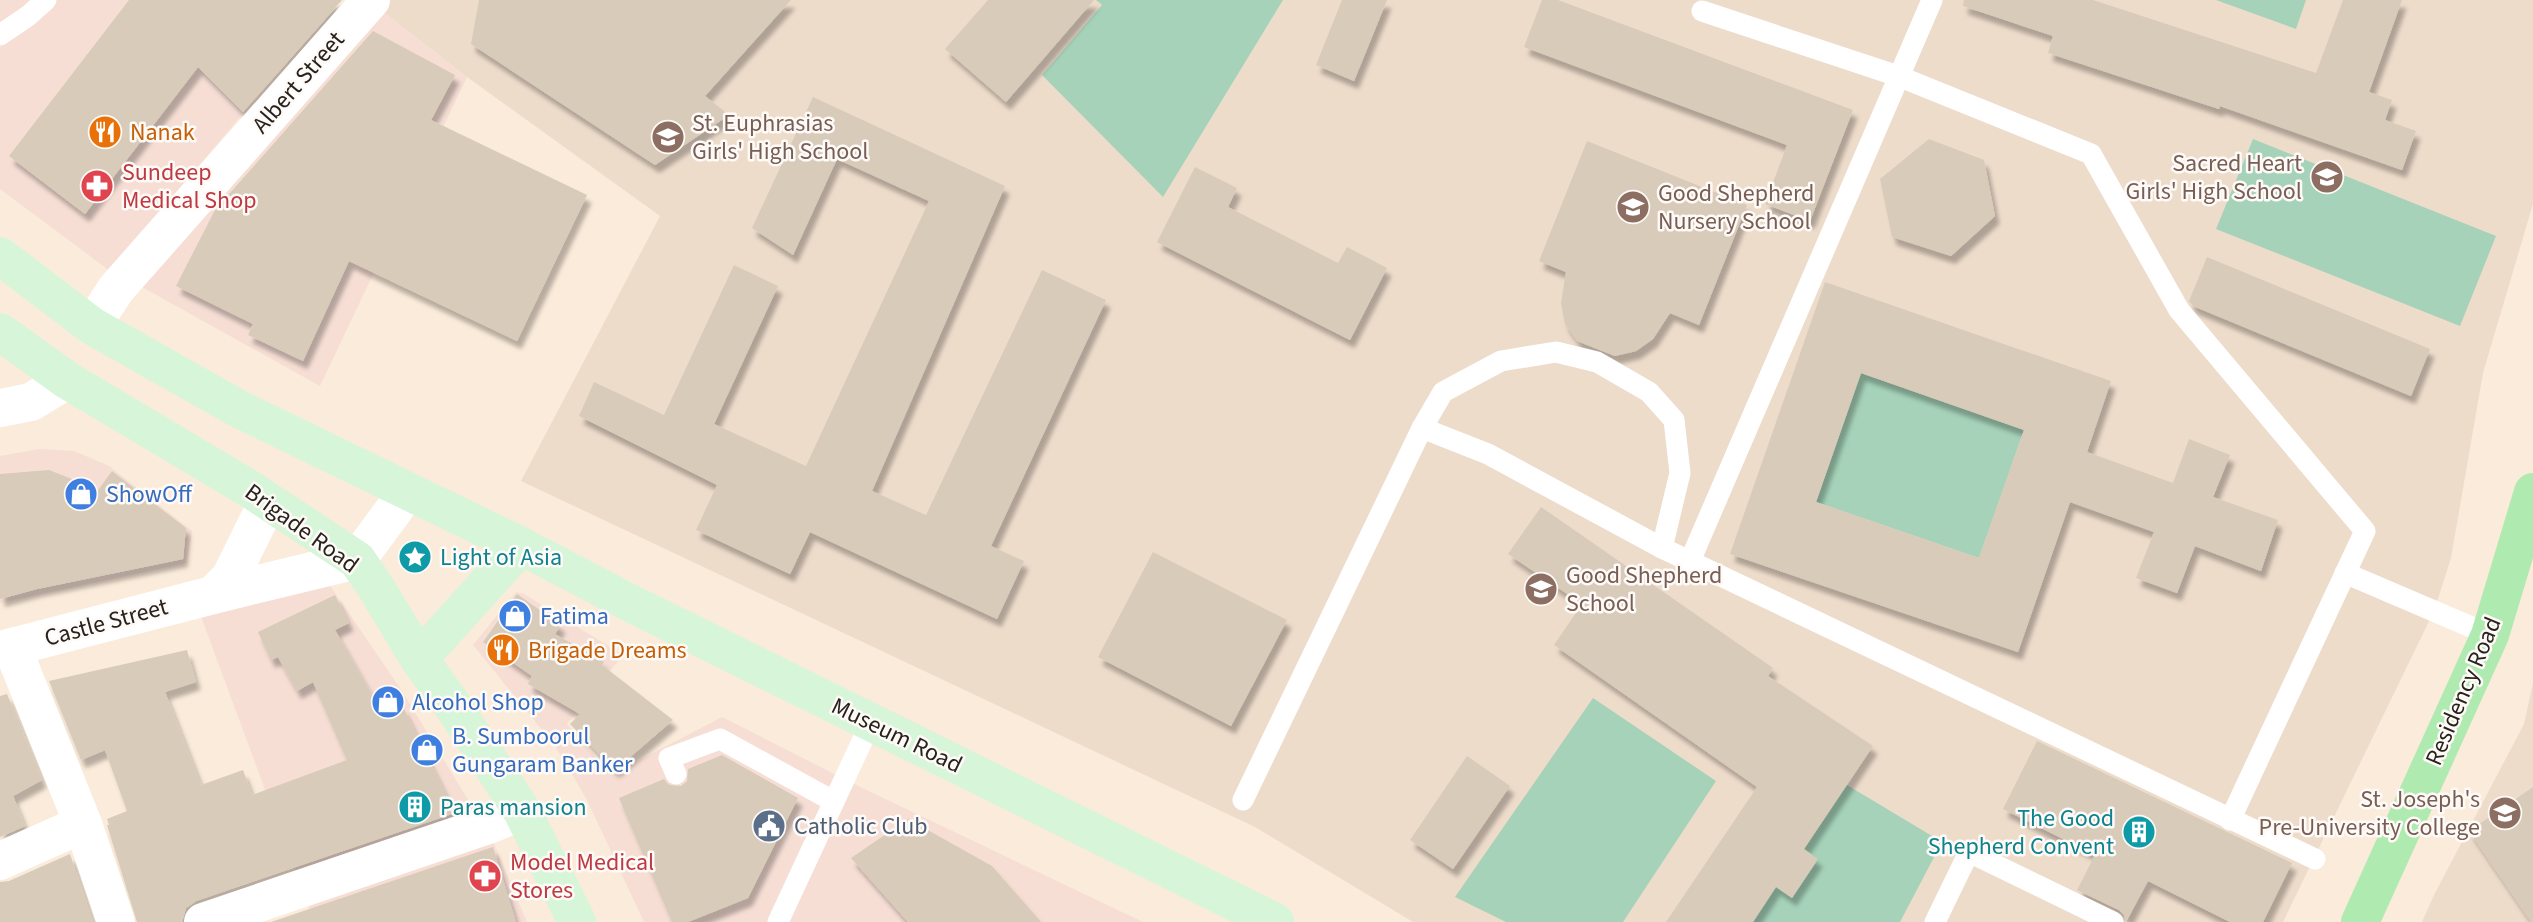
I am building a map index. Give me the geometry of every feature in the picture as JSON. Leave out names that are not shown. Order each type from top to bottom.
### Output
[{"type":"main road","points":[[0,256],[92,326],[237,408],[521,546],[419,659]]},
{"type":"main road","name":"Brigade Road","points":[[0,332],[67,380],[268,501],[357,560],[419,659],[522,811],[577,922]]},
{"type":"main road","name":"Residency Road","points":[[2360,922],[2490,635],[2533,492]]},
{"type":"main road","name":"Museum Road","points":[[521,546],[640,608],[1275,922]]},
{"type":"street","name":"Albert Street","points":[[92,326],[116,289],[371,0]]},
{"type":"street","points":[[0,408],[31,402],[67,380]]},
{"type":"street","points":[[357,560],[407,492]]},
{"type":"street","points":[[213,595],[230,578],[268,501]]},
{"type":"street","name":"Castle Street","points":[[6,648],[357,560]]},
{"type":"street","points":[[6,648],[83,824],[116,922]]},
{"type":"street","points":[[203,922],[522,811]]},
{"type":"street","points":[[0,862],[83,824]]},
{"type":"lane","points":[[0,35],[46,0]]},
{"type":"lane","points":[[1690,561],[1932,0]]},
{"type":"lane","points":[[1702,11],[1898,76],[2091,154],[2179,310],[2364,531],[2230,820]]},
{"type":"lane","points":[[1243,800],[1422,428],[1443,392],[1501,361],[1556,352],[1597,362],[1649,393],[1674,420],[1680,473],[1662,548]]},
{"type":"lane","points":[[1422,428],[1488,454],[1662,548],[2315,859]]},
{"type":"lane","points":[[2345,573],[2490,635]]},
{"type":"lane","points":[[778,922],[871,722]]},
{"type":"lane","points":[[676,774],[669,758],[720,739],[833,801]]},
{"type":"lane","points":[[1935,922],[1969,852],[2113,922]]},
{"type":"shaded area","points":[[0,0],[290,0],[320,22],[110,271],[0,189]]},
{"type":"shaded area","points":[[390,0],[2533,0],[2533,204],[2483,373],[2451,558],[2434,611],[2283,922],[1413,922],[1255,827],[521,481],[660,216],[467,77],[381,10]]},
{"type":"shaded area","points":[[381,10],[467,77],[320,386],[142,287]]},
{"type":"shaded area","points":[[39,449],[74,451],[109,466],[192,531],[187,563],[0,603],[0,456]]},
{"type":"shaded area","points":[[329,584],[402,691],[493,841],[527,922],[314,922],[200,614]]},
{"type":"shaded area","name":"Catholic Club","points":[[516,592],[524,594],[623,655],[567,724],[611,775],[722,717],[856,785],[1143,922],[644,922],[586,798],[555,746],[473,645]]},
{"type":"shaded area","name":"St. Joseph's Pre-University College","points":[[2533,683],[2533,922],[2422,922],[2524,724]]},
{"type":"green space","points":[[1096,0],[1283,0],[1163,197],[1042,75],[1102,5]]},
{"type":"green space","points":[[2216,0],[2306,0],[2296,29]]},
{"type":"green space","points":[[2253,139],[2496,236],[2460,326],[2216,229]]},
{"type":"green space","points":[[1861,373],[2024,430],[1979,558],[1816,502]]},
{"type":"green space","points":[[1593,698],[1716,781],[1623,922],[1506,922],[1455,897]]},
{"type":"green space","points":[[1842,782],[1942,842],[1900,922],[1740,922]]},
{"type":"building","points":[[129,0],[342,0],[243,112],[198,67],[85,214],[9,156]]},
{"type":"building","points":[[479,0],[791,0],[705,96],[729,115],[655,165],[471,44]]},
{"type":"building","points":[[988,0],[1094,0],[1006,102],[945,49]]},
{"type":"building","points":[[1342,0],[1387,0],[1354,81],[1316,65]]},
{"type":"building","points":[[1542,0],[1558,0],[1853,110],[1810,221],[1765,204],[1787,145],[1524,47]]},
{"type":"building","points":[[1964,0],[2093,0],[2316,73],[2343,0],[2402,0],[2369,92],[2392,100],[2385,120],[2416,131],[2402,170],[2220,106],[2219,109],[2048,53],[2053,36],[1963,6]]},
{"type":"building","points":[[373,31],[455,75],[431,120],[587,195],[517,341],[349,261],[303,361],[248,335],[253,324],[176,286],[215,210]]},
{"type":"building","points":[[813,97],[1005,186],[872,491],[926,515],[1042,270],[1106,300],[991,546],[1024,561],[997,619],[810,532],[790,574],[696,530],[717,485],[579,416],[594,382],[664,415],[734,265],[778,286],[714,424],[806,466],[929,201],[837,159],[793,255],[752,228]]},
{"type":"building","points":[[1929,139],[1984,160],[1995,216],[1951,256],[1892,237],[1880,179]]},
{"type":"building","points":[[1587,141],[1747,205],[1699,325],[1670,313],[1653,339],[1636,351],[1615,356],[1577,341],[1565,324],[1561,303],[1566,272],[1539,261]]},
{"type":"building","points":[[1195,167],[1237,188],[1228,207],[1338,263],[1347,247],[1387,268],[1350,340],[1157,242]]},
{"type":"building","points":[[2207,257],[2430,349],[2411,396],[2193,306],[2189,301]]},
{"type":"building","points":[[1825,282],[2111,381],[2087,452],[2173,483],[2189,439],[2230,455],[2213,497],[2278,520],[2261,571],[2195,546],[2177,593],[2136,578],[2154,532],[2070,502],[2018,652],[1730,554]],"holes":[[[1861,373],[2024,430],[1979,558],[1816,502]]]},
{"type":"building","points":[[49,470],[72,479],[93,497],[112,471],[186,528],[183,559],[0,599],[0,474]]},
{"type":"building","points":[[1541,507],[1773,668],[1768,676],[1873,746],[1804,849],[1818,859],[1792,898],[1776,887],[1753,922],[1666,922],[1757,787],[1554,645],[1582,604],[1508,554]]},
{"type":"building","points":[[1153,552],[1287,620],[1231,726],[1098,657]]},
{"type":"building","points":[[517,594],[561,625],[555,634],[604,662],[602,665],[673,720],[615,770],[570,724],[580,714],[528,684],[532,676],[483,642]]},
{"type":"building","points":[[335,595],[349,623],[335,630],[373,697],[390,689],[398,709],[403,707],[455,813],[196,901],[186,908],[182,922],[137,922],[107,825],[107,819],[127,811],[105,750],[81,760],[49,681],[187,650],[196,682],[165,692],[201,785],[243,770],[252,795],[347,760],[313,682],[297,691],[278,657],[271,660],[258,632]]},
{"type":"building","points":[[7,694],[42,780],[13,796],[25,826],[0,837],[0,696]]},
{"type":"building","name":"The Good Shepherd Convent","points":[[2037,741],[2292,863],[2263,922],[2230,922],[2148,881],[2126,922],[2119,910],[2077,890],[2095,855],[2003,809]]},
{"type":"building","points":[[722,755],[798,798],[748,898],[688,922],[672,922],[619,798],[664,779],[669,785],[681,786],[687,781],[688,769]]},
{"type":"building","points":[[1467,756],[1510,786],[1453,869],[1410,840]]},
{"type":"building","points":[[2533,787],[2533,922],[2531,922],[2469,831]]},
{"type":"building","points":[[908,819],[992,866],[1041,922],[908,922],[851,858]]},
{"type":"building","points":[[493,847],[516,922],[271,922],[475,853]]},
{"type":"building","points":[[70,854],[93,922],[0,922],[0,882],[9,881]]},
{"type":"place","name":"Nanak","points":[[105,132]]},
{"type":"place","name":"St. Euphrasias Girls' High School","points":[[668,137]]},
{"type":"place","name":"Sacred Heart Girls' High School","points":[[2327,177]]},
{"type":"place","name":"Sundeep Medical Shop","points":[[97,186]]},
{"type":"place","name":"Good Shepherd Nursery School","points":[[1633,207]]},
{"type":"place","name":"ShowOff","points":[[81,494]]},
{"type":"place","name":"Light of Asia","points":[[415,557]]},
{"type":"place","name":"Good Shepherd School","points":[[1541,589]]},
{"type":"place","name":"Fatima","points":[[515,616]]},
{"type":"place","name":"Brigade Dreams","points":[[503,650]]},
{"type":"place","name":"Alcohol Shop","points":[[388,702]]},
{"type":"place","name":"B. Sumboorul Gungaram Banker","points":[[427,750]]},
{"type":"place","name":"Paras mansion","points":[[415,807]]},
{"type":"place","name":"St. Joseph's Pre-University College","points":[[2505,813]]},
{"type":"place","name":"Catholic Club","points":[[769,826]]},
{"type":"place","name":"The Good Shepherd Convent","points":[[2139,832]]},
{"type":"place","name":"Model Medical Stores","points":[[485,876]]}]
